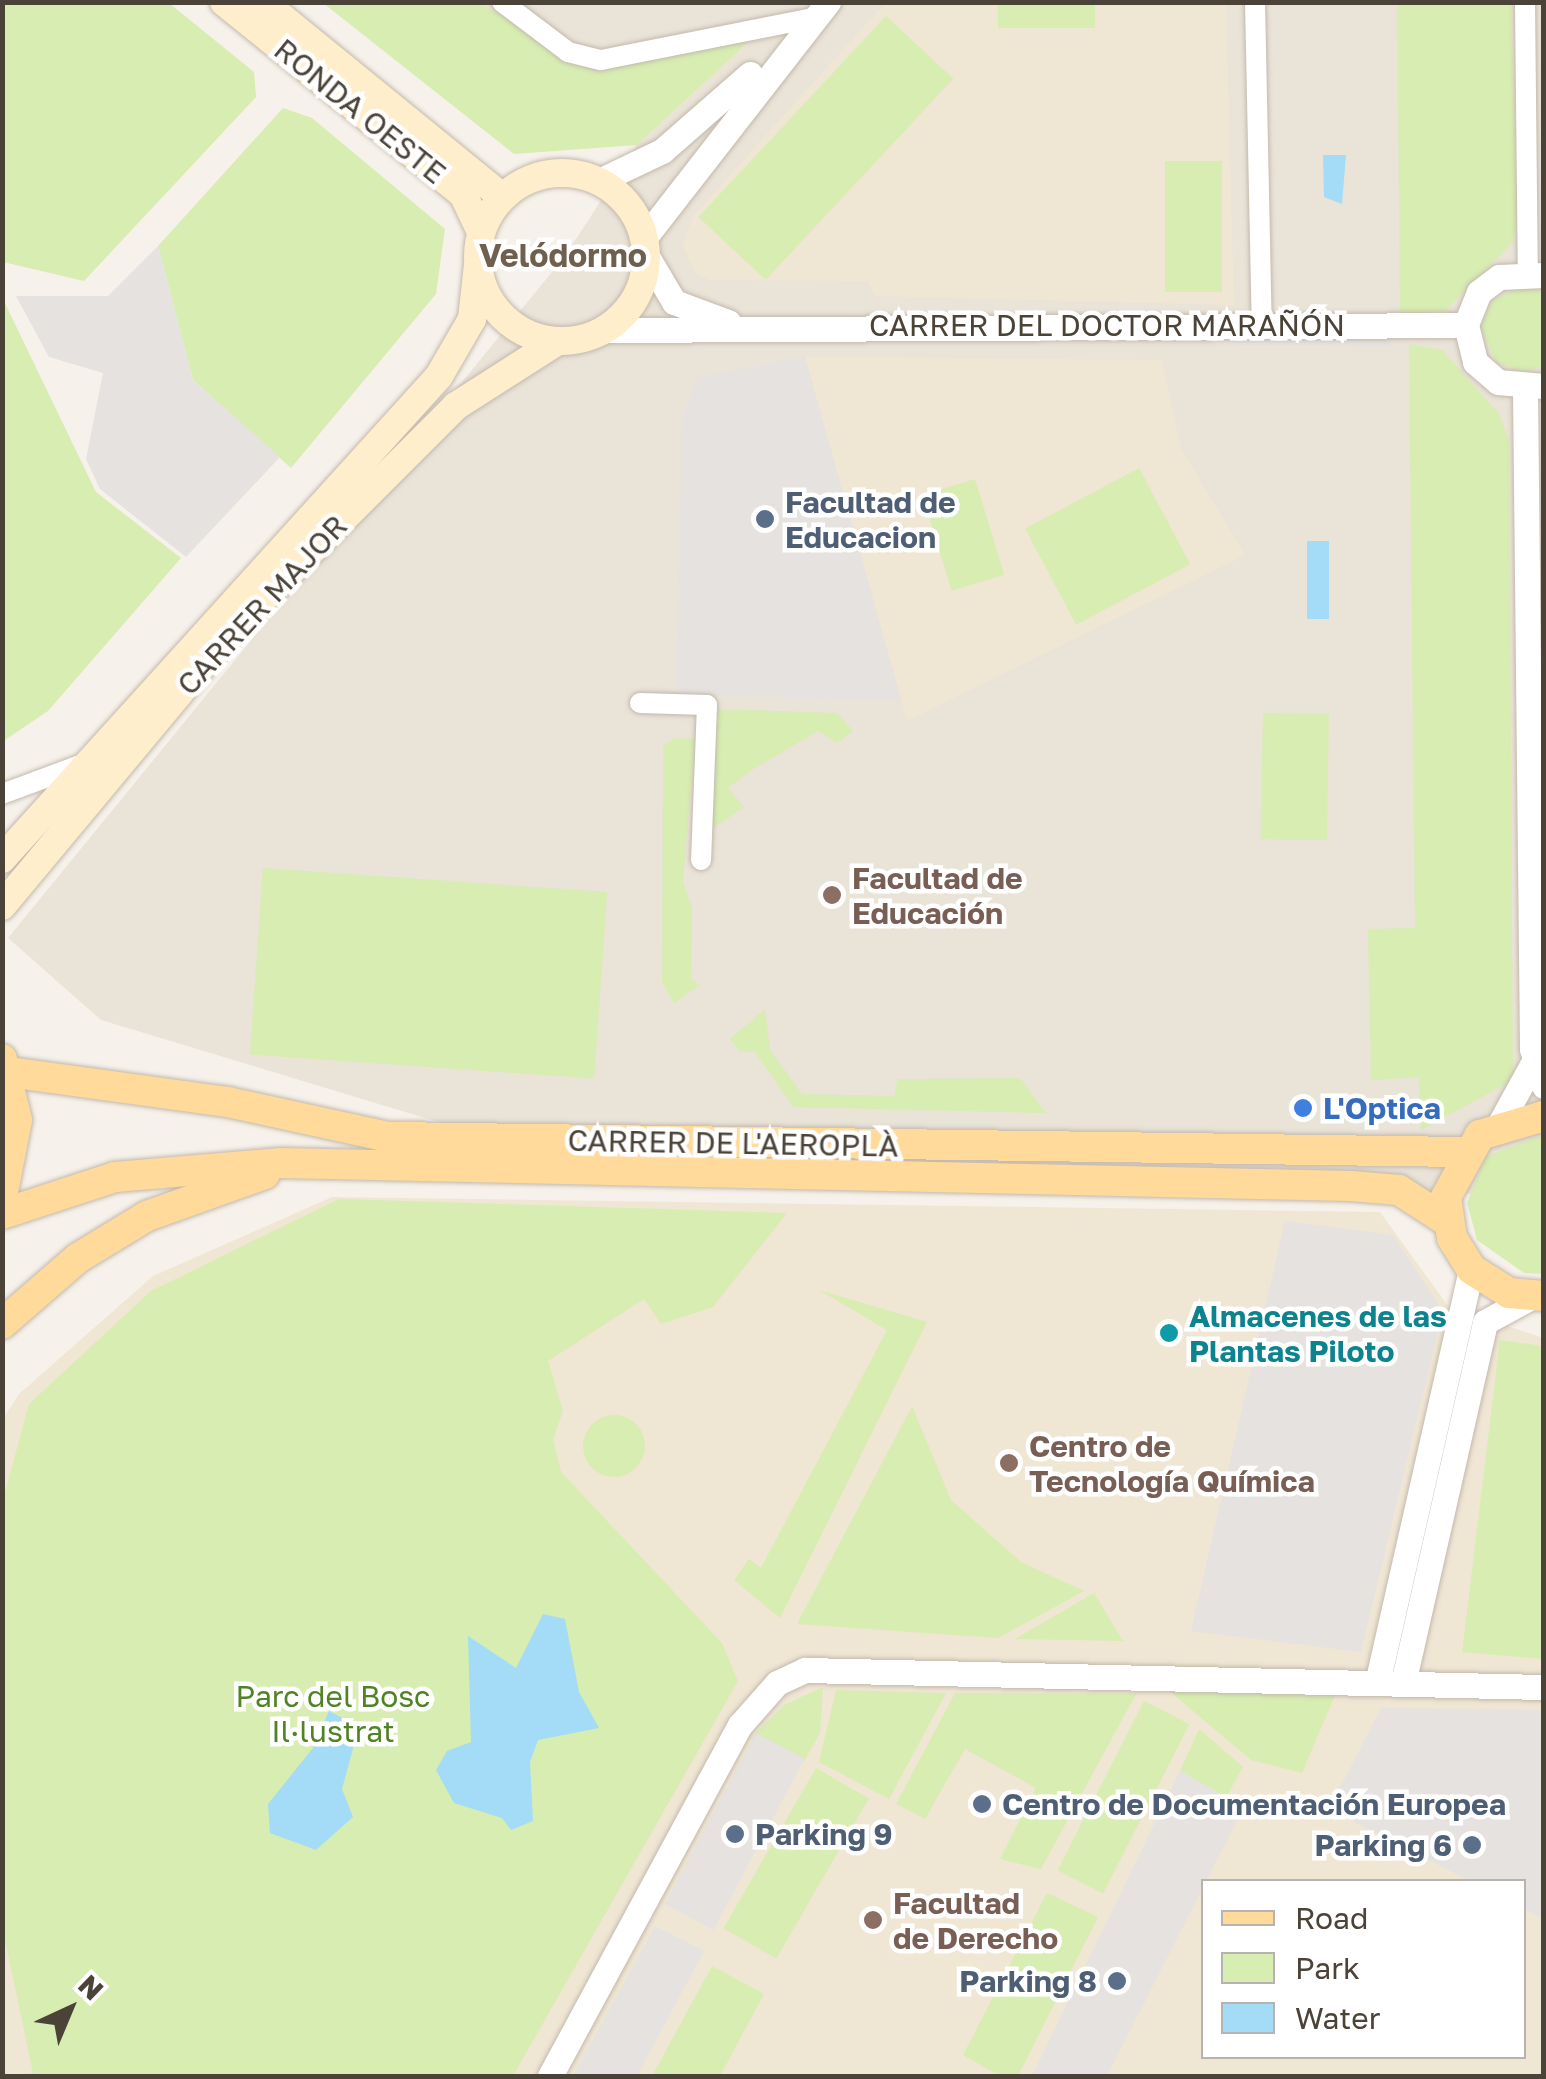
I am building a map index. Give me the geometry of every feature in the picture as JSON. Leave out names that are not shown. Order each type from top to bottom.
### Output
[{"type":"main road","name":"RONDA OESTE","points":[[224,2],[463,194],[481,232]]},
{"type":"main road","name":"RONDA OESTE","points":[[263,2],[502,197]]},
{"type":"main road","points":[[536,176],[599,181],[621,196],[646,247],[642,288],[606,330],[556,342],[505,320],[478,265],[481,232],[502,197],[536,176]]},
{"type":"main road","name":"CARRER MAJOR","points":[[2,859],[439,376],[472,319],[478,265]]},
{"type":"main road","name":"CARRER MAJOR","points":[[2,906],[234,629],[456,406],[556,342]]},
{"type":"main road","points":[[2,1197],[17,1120],[5,1066]]},
{"type":"main road","name":"CARRER DE L'AEROPLÀ","points":[[5,1066],[228,1102],[388,1137],[1464,1152]]},
{"type":"main road","points":[[1537,1297],[1472,1269],[1448,1221],[1464,1152],[1500,1123],[1544,1116]]},
{"type":"main road","name":"CARRER DE L'AEROPLÀ","points":[[2,1214],[115,1178],[200,1164],[1351,1186],[1399,1190],[1448,1221]]},
{"type":"main road","points":[[2,1324],[78,1258],[147,1216],[266,1174],[367,1168]]},
{"type":"street","points":[[502,2],[568,52],[601,60],[820,10]]},
{"type":"street","points":[[1255,2],[1262,326]]},
{"type":"street","points":[[1500,1123],[1538,1075],[1534,387],[1498,382],[1475,362],[1466,325],[1480,292],[1536,273],[1534,44],[1525,2]]},
{"type":"street","points":[[599,181],[662,152],[820,10]]},
{"type":"street","points":[[748,326],[674,302],[646,247],[820,10]]},
{"type":"street","name":"CARRER DEL DOCTOR MARAÑÓN","points":[[606,330],[748,326],[1466,325]]},
{"type":"street","points":[[640,703],[707,705],[701,860]]},
{"type":"street","points":[[2,794],[87,762]]},
{"type":"street","points":[[1391,1679],[1472,1269]]},
{"type":"street","points":[[1391,1679],[1485,1322],[1537,1297]]},
{"type":"street","points":[[550,2076],[740,1724],[777,1684],[805,1670],[1391,1679],[1544,1687]]},
{"type":"shaded area","points":[[481,3],[1543,3],[1543,1197],[541,1153],[101,1020],[8,938],[565,256],[637,145],[751,40],[589,69]]},
{"type":"shaded area","points":[[885,3],[1226,3],[1234,305],[876,296],[867,281],[709,280],[695,272],[683,246],[693,216]]},
{"type":"shaded area","points":[[158,246],[193,380],[280,457],[186,557],[100,489],[86,459],[103,373],[49,357],[16,296],[108,296]]},
{"type":"shaded area","points":[[1393,330],[1392,347],[1164,343],[1165,332]]},
{"type":"shaded area","points":[[805,357],[1162,360],[1181,449],[1245,555],[907,721]]},
{"type":"shaded area","name":"Facultad de Educacion","points":[[805,357],[901,699],[677,695],[682,415],[699,377]]},
{"type":"shaded area","points":[[332,1197],[1380,1212],[1448,1306],[1543,1338],[1543,2076],[3,2076],[2,1420],[19,1394],[153,1276]]},
{"type":"shaded area","points":[[1285,1221],[1393,1235],[1443,1311],[1361,1652],[1191,1631]]},
{"type":"shaded area","name":"Parking 6","points":[[1381,1708],[1543,1710],[1543,1919],[1526,1910],[1526,1879],[1466,1879],[1329,1809]]},
{"type":"shaded area","name":"Parking 9","points":[[756,1733],[805,1759],[713,1930],[665,1904]]},
{"type":"shaded area","name":"Parking 8","points":[[1180,1771],[1244,1807],[1207,1879],[1201,1879],[1201,1891],[1107,2076],[1032,2076]]},
{"type":"shaded area","points":[[655,1926],[704,1951],[637,2076],[573,2076]]},
{"type":"green space","points":[[2,3],[169,3],[254,72],[256,97],[84,281],[3,262]]},
{"type":"green space","points":[[323,3],[481,3],[589,69],[753,38],[637,145],[514,154]]},
{"type":"green space","points":[[998,3],[1095,3],[1095,28],[998,28]]},
{"type":"green space","points":[[1397,3],[1511,3],[1518,222],[1512,243],[1445,311],[1400,315]]},
{"type":"green space","points":[[886,16],[953,79],[766,280],[698,217]]},
{"type":"green space","points":[[283,108],[312,118],[445,229],[436,294],[291,468],[193,380],[158,246]]},
{"type":"green space","points":[[1165,161],[1222,161],[1222,292],[1165,292]]},
{"type":"green space","points":[[1523,286],[1543,292],[1543,366],[1524,372],[1496,362],[1481,327],[1492,301]]},
{"type":"green space","points":[[2,297],[96,492],[181,558],[48,711],[5,740]]},
{"type":"green space","points":[[1409,344],[1442,350],[1500,415],[1509,441],[1513,1080],[1421,1130],[1419,1077],[1371,1080],[1368,929],[1415,928]]},
{"type":"green space","points":[[1139,468],[1190,564],[1076,625],[1025,529]]},
{"type":"green space","points":[[975,479],[1004,575],[952,591],[922,495]]},
{"type":"green space","points":[[715,709],[837,713],[853,731],[837,743],[818,731],[750,771],[728,788],[744,807],[712,829]]},
{"type":"green space","points":[[1263,713],[1329,714],[1327,840],[1261,839]]},
{"type":"green space","points":[[675,738],[695,739],[683,881],[692,908],[691,979],[700,985],[674,1003],[662,982],[663,746]]},
{"type":"green space","points":[[263,868],[607,892],[594,1079],[250,1055]]},
{"type":"green space","points":[[765,1009],[770,1050],[802,1094],[894,1096],[898,1079],[1020,1078],[1046,1113],[793,1107],[754,1051],[740,1052],[730,1039]]},
{"type":"green space","points":[[1543,1135],[1543,1274],[1524,1273],[1477,1240],[1467,1203],[1486,1156]]},
{"type":"green space","name":"Parc del Bosc Il·lustrat","points":[[339,1199],[787,1213],[713,1307],[661,1324],[644,1299],[548,1361],[563,1411],[553,1439],[561,1472],[722,1643],[738,1681],[513,2076],[5,2076],[33,2073],[2,1926],[3,1500],[29,1404],[151,1291]]},
{"type":"green space","points":[[819,1290],[927,1322],[780,1618],[734,1580],[749,1559],[761,1568],[887,1330]]},
{"type":"green space","points":[[1500,1340],[1543,1346],[1543,1659],[1462,1652]]},
{"type":"green space","points":[[912,1406],[951,1500],[1021,1562],[1084,1591],[998,1638],[797,1624]]},
{"type":"green space","points":[[614,1415],[636,1424],[645,1446],[636,1468],[614,1477],[592,1468],[583,1446],[592,1424]]},
{"type":"green space","points":[[1094,1593],[1123,1641],[1015,1639]]},
{"type":"green space","points":[[823,1687],[820,1733],[803,1763],[756,1733],[784,1705]]},
{"type":"green space","points":[[1167,1689],[1336,1693],[1302,1773],[1251,1760]]},
{"type":"green space","points":[[836,1690],[946,1693],[889,1799],[819,1762]]},
{"type":"green space","points":[[955,1693],[1136,1694],[1041,1869],[1000,1859],[1036,1788],[965,1749],[925,1819],[896,1804]]},
{"type":"green space","points":[[1144,1701],[1189,1724],[1103,1893],[1058,1870]]},
{"type":"green space","points":[[1199,1729],[1243,1767],[1226,1797],[1180,1771]]},
{"type":"green space","points":[[816,1768],[869,1798],[776,1959],[724,1928]]},
{"type":"green space","points":[[1047,1893],[1098,1917],[1018,2076],[1000,2076],[963,2055]]},
{"type":"green space","points":[[712,1966],[764,1994],[720,2076],[652,2076]]},
{"type":"water","points":[[1323,155],[1346,155],[1342,204],[1324,197]]},
{"type":"water","points":[[1307,541],[1329,541],[1329,619],[1307,619]]},
{"type":"water","points":[[543,1614],[565,1619],[579,1692],[599,1728],[538,1740],[530,1762],[533,1821],[511,1830],[502,1818],[454,1803],[436,1770],[447,1751],[471,1742],[468,1636],[516,1668]]},
{"type":"water","points":[[329,1711],[359,1727],[342,1789],[353,1817],[316,1850],[270,1833],[268,1804],[313,1748]]},
{"type":"place","name":"Facultad de Educacion","points":[[765,519]]},
{"type":"place","name":"Facultad de Educación","points":[[832,895]]},
{"type":"place","name":"L'Optica","points":[[1303,1108]]},
{"type":"place","name":"Almacenes de las Plantas Piloto","points":[[1169,1333]]},
{"type":"place","name":"Centro de Tecnología Química","points":[[1009,1463]]},
{"type":"place","name":"Centro de Documentación Europea","points":[[982,1804]]},
{"type":"place","name":"Parking 9","points":[[735,1834]]},
{"type":"place","name":"Parking 6","points":[[1472,1845]]},
{"type":"place","name":"Facultad de Derecho","points":[[873,1920]]},
{"type":"place","name":"Parking 8","points":[[1117,1981]]},
{"type":"district","name":"Velódormo","points":[[563,255]]}]
